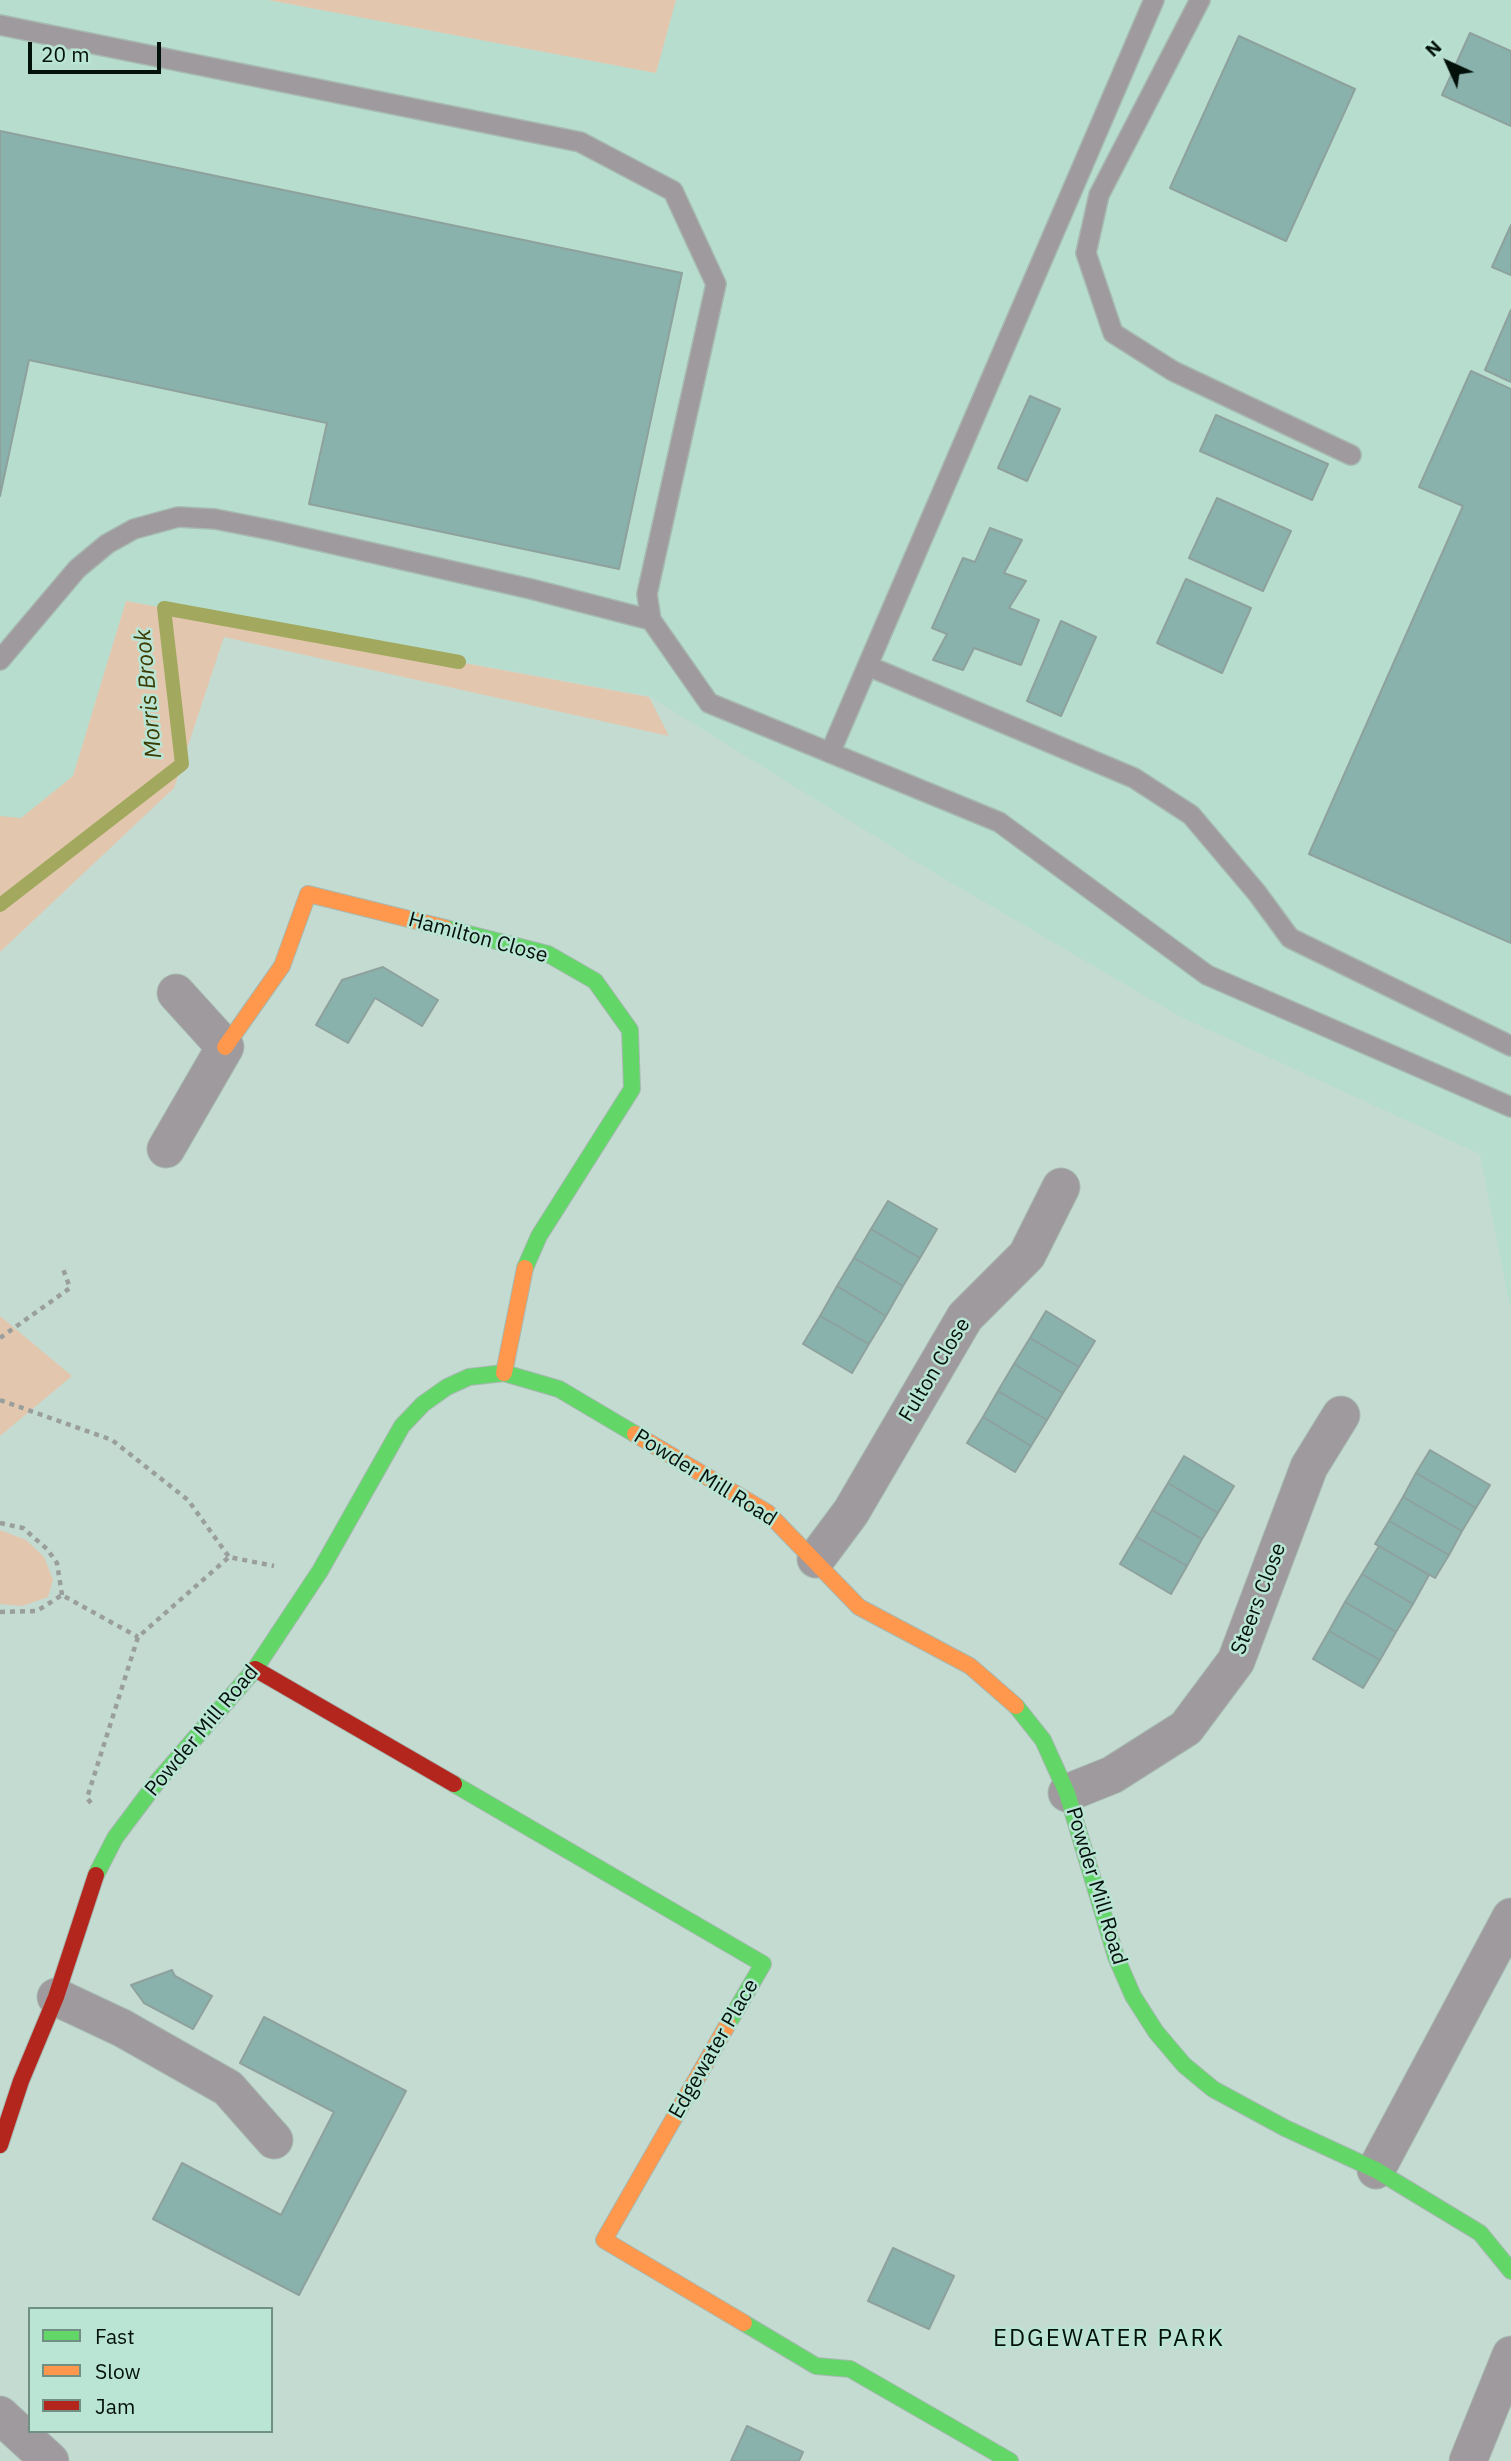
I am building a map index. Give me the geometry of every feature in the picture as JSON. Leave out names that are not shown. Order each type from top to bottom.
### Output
[{"type":"street","name":"Hamilton Close","points":[[166,1149],[225,1047],[282,966],[308,894],[548,954],[595,981],[630,1030],[632,1089],[539,1236],[524,1270],[504,1373]]},
{"type":"street","points":[[176,993],[225,1047]]},
{"type":"street","name":"Fulton Close","points":[[816,1559],[851,1512],[965,1317],[1027,1255],[1061,1187]]},
{"type":"street","name":"Powder Mill Road","points":[[0,2145],[56,1997],[96,1875],[115,1838],[157,1782],[255,1669],[320,1571],[402,1426],[423,1404],[469,1377],[504,1373],[533,1379],[559,1389],[768,1513],[816,1559],[859,1607],[970,1666],[1010,1699],[1043,1740],[1067,1793],[1116,1957],[1133,1996],[1156,2032],[1184,2065],[1213,2089],[1285,2128],[1376,2170],[1480,2233],[1511,2271]]},
{"type":"street","name":"Steers Close","points":[[1067,1793],[1112,1775],[1186,1728],[1236,1661],[1309,1467],[1341,1415]]},
{"type":"street","name":"Edgewater Place","points":[[255,1669],[763,1964],[604,2240],[816,2366],[850,2368],[1010,2461]]},
{"type":"street","points":[[1376,2170],[1511,1917]]},
{"type":"street","points":[[56,1997],[122,2028],[228,2088],[274,2140]]},
{"type":"street","points":[[1468,2461],[1511,2355]]},
{"type":"street","points":[[0,2415],[50,2461]]},
{"type":"lane","points":[[830,753],[1154,0]]},
{"type":"lane","points":[[1200,0],[1099,195],[1086,253],[1113,333],[1173,371],[1351,455]]},
{"type":"lane","points":[[0,25],[580,142],[673,191],[716,284],[647,594],[651,620],[709,703],[999,822],[1208,975],[1511,1107]]},
{"type":"lane","points":[[0,660],[76,569],[107,544],[134,529],[178,517],[215,519],[276,531],[531,589],[651,620]]},
{"type":"lane","points":[[868,666],[1133,778],[1191,815],[1257,893],[1290,937],[1511,1046]]},
{"type":"path","points":[[0,1338],[70,1288],[62,1266]]},
{"type":"path","points":[[0,1400],[112,1440],[188,1500],[229,1557],[252,1563],[320,1571]]},
{"type":"path","points":[[0,1523],[23,1528],[47,1549],[57,1563],[62,1595]]},
{"type":"path","points":[[115,1838],[87,1798],[138,1637],[229,1557]]},
{"type":"path","points":[[62,1595],[138,1637]]},
{"type":"path","points":[[0,1612],[37,1611],[62,1595]]},
{"type":"shaded area","points":[[0,0],[268,0],[656,73],[676,0],[1511,0],[1511,1312],[1480,1154],[1181,1017],[923,866],[649,696],[126,601],[73,776],[21,819],[0,816]]},
{"type":"shaded area","points":[[268,0],[676,0],[656,73]]},
{"type":"shaded area","points":[[126,601],[649,697],[669,736],[224,637],[174,788],[0,952],[0,816],[21,818],[73,776]]},
{"type":"shaded area","points":[[0,1316],[72,1376],[0,1436]]},
{"type":"shaded area","points":[[0,1530],[26,1540],[44,1557],[53,1580],[48,1597],[22,1606],[0,1604]]},
{"type":"building","points":[[1470,33],[1511,51],[1511,126],[1442,95]]},
{"type":"building","points":[[1239,36],[1355,89],[1286,241],[1170,188]]},
{"type":"building","points":[[0,131],[682,273],[619,569],[309,504],[327,423],[29,360],[0,496]]},
{"type":"building","points":[[1511,225],[1511,275],[1492,267]]},
{"type":"building","points":[[1511,310],[1511,382],[1485,370]]},
{"type":"building","points":[[1471,371],[1511,389],[1511,943],[1309,854],[1463,506],[1419,487]]},
{"type":"building","points":[[1030,396],[1060,409],[1027,481],[998,468]]},
{"type":"building","points":[[1216,415],[1328,464],[1312,500],[1200,451]]},
{"type":"building","points":[[1217,498],[1291,531],[1263,591],[1189,558]]},
{"type":"building","points":[[990,528],[1022,540],[1004,573],[1026,581],[1009,608],[1039,620],[1021,665],[974,648],[963,670],[933,660],[947,634],[932,628],[963,558],[975,562]]},
{"type":"building","points":[[1186,579],[1251,608],[1222,673],[1157,643]]},
{"type":"building","points":[[1061,621],[1096,637],[1061,716],[1027,701]]},
{"type":"building","points":[[383,967],[438,1000],[422,1026],[375,998],[348,1043],[316,1025],[342,980]]},
{"type":"building","points":[[888,1201],[937,1229],[920,1258],[871,1229]]},
{"type":"building","points":[[871,1229],[920,1258],[903,1286],[854,1258]]},
{"type":"building","points":[[854,1258],[903,1286],[886,1316],[837,1286]]},
{"type":"building","points":[[837,1286],[886,1316],[869,1344],[820,1316]]},
{"type":"building","points":[[1046,1311],[1095,1341],[1079,1367],[1030,1338]]},
{"type":"building","points":[[820,1316],[869,1344],[852,1373],[803,1344]]},
{"type":"building","points":[[1030,1338],[1079,1367],[1063,1393],[1014,1364]]},
{"type":"building","points":[[1014,1364],[1063,1393],[1047,1420],[998,1391]]},
{"type":"building","points":[[998,1391],[1047,1420],[1031,1446],[983,1417]]},
{"type":"building","points":[[983,1417],[1031,1446],[1015,1472],[967,1443]]},
{"type":"building","points":[[1430,1450],[1490,1485],[1476,1508],[1416,1473]]},
{"type":"building","points":[[1184,1456],[1234,1486],[1218,1513],[1168,1483]]},
{"type":"building","points":[[1416,1473],[1476,1508],[1462,1531],[1403,1497]]},
{"type":"building","points":[[1168,1483],[1218,1513],[1202,1539],[1152,1510]]},
{"type":"building","points":[[1403,1497],[1462,1531],[1449,1555],[1389,1521]]},
{"type":"building","points":[[1152,1510],[1202,1539],[1187,1566],[1136,1537]]},
{"type":"building","points":[[1389,1521],[1449,1555],[1435,1578],[1375,1544]]},
{"type":"building","points":[[1136,1537],[1187,1566],[1171,1594],[1120,1564]]},
{"type":"building","points":[[1379,1546],[1429,1575],[1413,1604],[1362,1574]]},
{"type":"building","points":[[1362,1574],[1413,1604],[1396,1632],[1345,1602]]},
{"type":"building","points":[[1345,1602],[1396,1632],[1380,1660],[1329,1631]]},
{"type":"building","points":[[1329,1631],[1380,1660],[1363,1688],[1313,1659]]},
{"type":"building","points":[[172,1970],[175,1976],[212,1996],[193,2029],[144,2003],[131,1985]]},
{"type":"building","points":[[264,2017],[406,2091],[299,2295],[153,2219],[182,2163],[281,2215],[334,2112],[240,2063]]},
{"type":"building","points":[[893,2248],[954,2276],[929,2329],[868,2301]]},
{"type":"building","points":[[747,2426],[803,2452],[799,2461],[731,2461]]},
{"type":"waterway","name":"Morris Brook","points":[[0,905],[182,764],[164,608],[459,662]]},
{"type":"traffic: fast","points":[[445,928],[548,954],[595,981],[630,1030],[632,1089],[539,1236],[525,1268]]},
{"type":"traffic: fast","points":[[96,1875],[115,1838],[157,1782],[255,1669],[320,1571],[402,1426],[423,1404],[447,1387],[469,1377],[504,1373],[559,1389],[635,1434]]},
{"type":"traffic: fast","points":[[1016,1706],[1043,1740],[1067,1793],[1116,1957],[1133,1996],[1156,2032],[1184,2065],[1213,2089],[1285,2128],[1376,2170],[1480,2233],[1511,2271]]},
{"type":"traffic: fast","points":[[454,1784],[763,1964],[728,2024]]},
{"type":"traffic: fast","points":[[744,2323],[816,2366],[850,2369],[1010,2461]]},
{"type":"traffic: slow","points":[[225,1047],[282,966],[308,894],[445,928]]},
{"type":"traffic: slow","points":[[504,1373],[525,1268]]},
{"type":"traffic: slow","points":[[635,1434],[768,1513],[859,1607],[970,1666],[1016,1706]]},
{"type":"traffic: slow","points":[[728,2024],[604,2240],[744,2323]]},
{"type":"traffic: jam","points":[[255,1669],[454,1784]]},
{"type":"traffic: jam","points":[[0,2145],[21,2081],[56,1997],[96,1875]]},
{"type":"district","name":"EDGEWATER PARK","points":[[1109,2339]]}]
